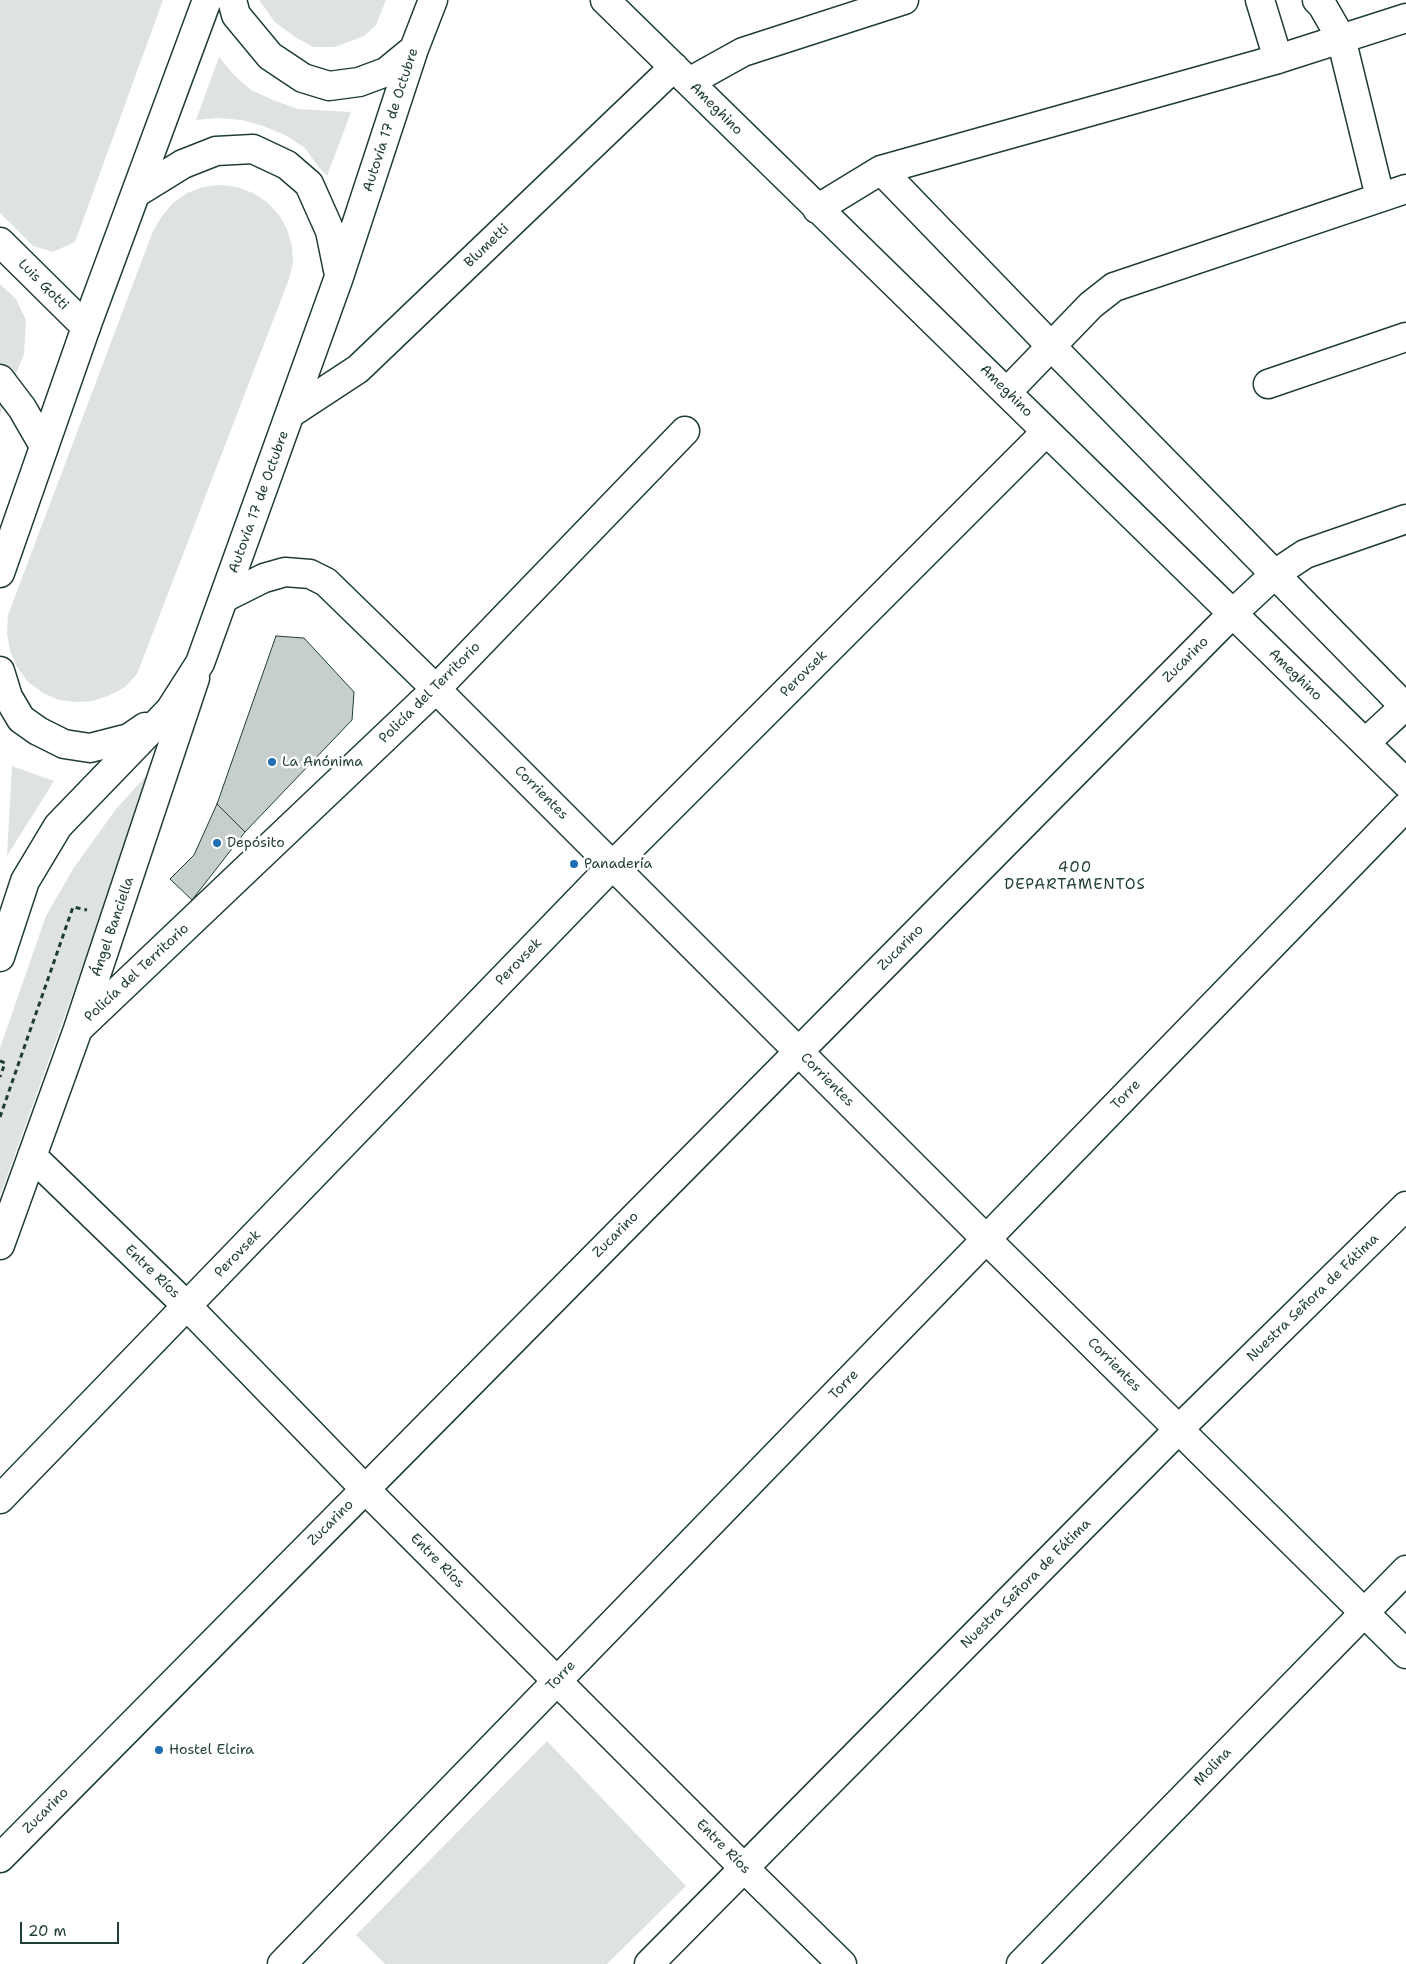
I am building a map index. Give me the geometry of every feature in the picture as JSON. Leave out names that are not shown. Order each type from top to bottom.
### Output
[{"type":"main road","points":[[0,573],[86,327],[207,0]]},
{"type":"main road","points":[[232,0],[236,15],[270,56],[303,78],[329,86],[359,82],[386,72],[414,49]]},
{"type":"main road","name":"Autovía 17 de Octubre","points":[[0,957],[25,881],[58,826],[170,710],[200,663],[339,277],[414,49],[433,0]]},
{"type":"main road","name":"Ameghino","points":[[604,0],[682,74],[817,209],[1007,392],[1406,784]]},
{"type":"main road","name":"Blumetti","points":[[291,413],[358,369],[682,74],[743,52],[904,0]]},
{"type":"main road","points":[[1260,0],[1278,59]]},
{"type":"main road","points":[[1316,0],[1322,5],[1341,38],[1380,197]]},
{"type":"main road","points":[[817,209],[881,170],[1278,59],[1406,18]]},
{"type":"main road","points":[[136,193],[183,164],[216,151],[253,149],[287,165],[310,184],[330,232],[339,277]]},
{"type":"main road","points":[[881,170],[1051,346],[1406,706],[1365,743]]},
{"type":"main road","points":[[1007,392],[1090,305],[1114,287],[1406,189]]},
{"type":"main road","name":"Luis Gotti","points":[[0,242],[86,327]]},
{"type":"main road","points":[[1268,384],[1406,338]]},
{"type":"main road","points":[[0,378],[22,408],[44,446]]},
{"type":"main road","name":"Policía del Territorio","points":[[78,1029],[436,689],[685,431]]},
{"type":"main road","name":"Perovsek","points":[[0,1499],[188,1307],[613,865],[1046,432]]},
{"type":"main road","name":"Zucarino","points":[[0,1858],[1232,614],[1276,574],[1305,554],[1406,519]]},
{"type":"main road","name":"Corrientes","points":[[224,598],[264,578],[286,572],[310,574],[326,582],[436,689],[986,1239],[1406,1654]]},
{"type":"main road","name":"Ángel Banciella","points":[[0,1245],[78,1029],[200,663]]},
{"type":"main road","points":[[0,671],[8,697],[21,719],[38,731],[64,744],[90,748],[129,738],[170,710]]},
{"type":"main road","name":"Torre","points":[[282,1964],[1406,807]]},
{"type":"main road","name":"Entre Ríos","points":[[32,1156],[188,1307],[365,1489],[842,1964]]},
{"type":"main road","name":"Nuestra Señora de Fátima","points":[[649,1964],[1179,1429],[1406,1206]]},
{"type":"main road","name":"Molina","points":[[1021,1964],[1406,1570]]},
{"type":"path","points":[[0,1117],[73,907],[117,915]]},
{"type":"path","points":[[0,1061],[5,1063],[0,1077]]},
{"type":"shaded area","points":[[0,0],[163,0],[75,242],[53,252],[33,246],[0,213]]},
{"type":"shaded area","points":[[259,0],[386,0],[376,25],[364,36],[335,47],[313,47],[295,37],[275,22]]},
{"type":"shaded area","points":[[219,57],[234,75],[251,90],[273,100],[298,109],[351,112],[327,176],[305,148],[285,135],[242,120],[217,118],[196,120]]},
{"type":"shaded area","points":[[220,185],[237,187],[253,193],[267,202],[279,215],[287,229],[292,246],[293,263],[289,279],[137,674],[125,687],[93,701],[59,700],[43,693],[28,682],[17,667],[10,651],[7,633],[8,615],[153,231],[173,203],[187,193],[203,187]]},
{"type":"shaded area","points":[[0,284],[16,299],[26,320],[24,354],[0,415]]},
{"type":"shaded area","points":[[12,766],[54,781],[7,856]]},
{"type":"shaded area","points":[[154,767],[0,1196],[0,1048],[46,916],[73,869],[116,809]]},
{"type":"shaded area","points":[[547,1741],[686,1886],[607,1964],[385,1964],[356,1935]]},
{"type":"building","name":"La Anónima","points":[[276,636],[304,638],[354,692],[352,720],[245,832],[217,804]]},
{"type":"building","name":"Depósito","points":[[217,804],[245,832],[192,900],[170,879],[194,855]]},
{"type":"place","name":"La Anónima","points":[[272,762]]},
{"type":"place","name":"Depósito","points":[[217,843]]},
{"type":"place","name":"Panadería","points":[[574,864]]},
{"type":"place","name":"Hostel Elcira","points":[[159,1750]]},
{"type":"district","name":"400 DEPARTAMENTOS","points":[[1075,876]]}]
